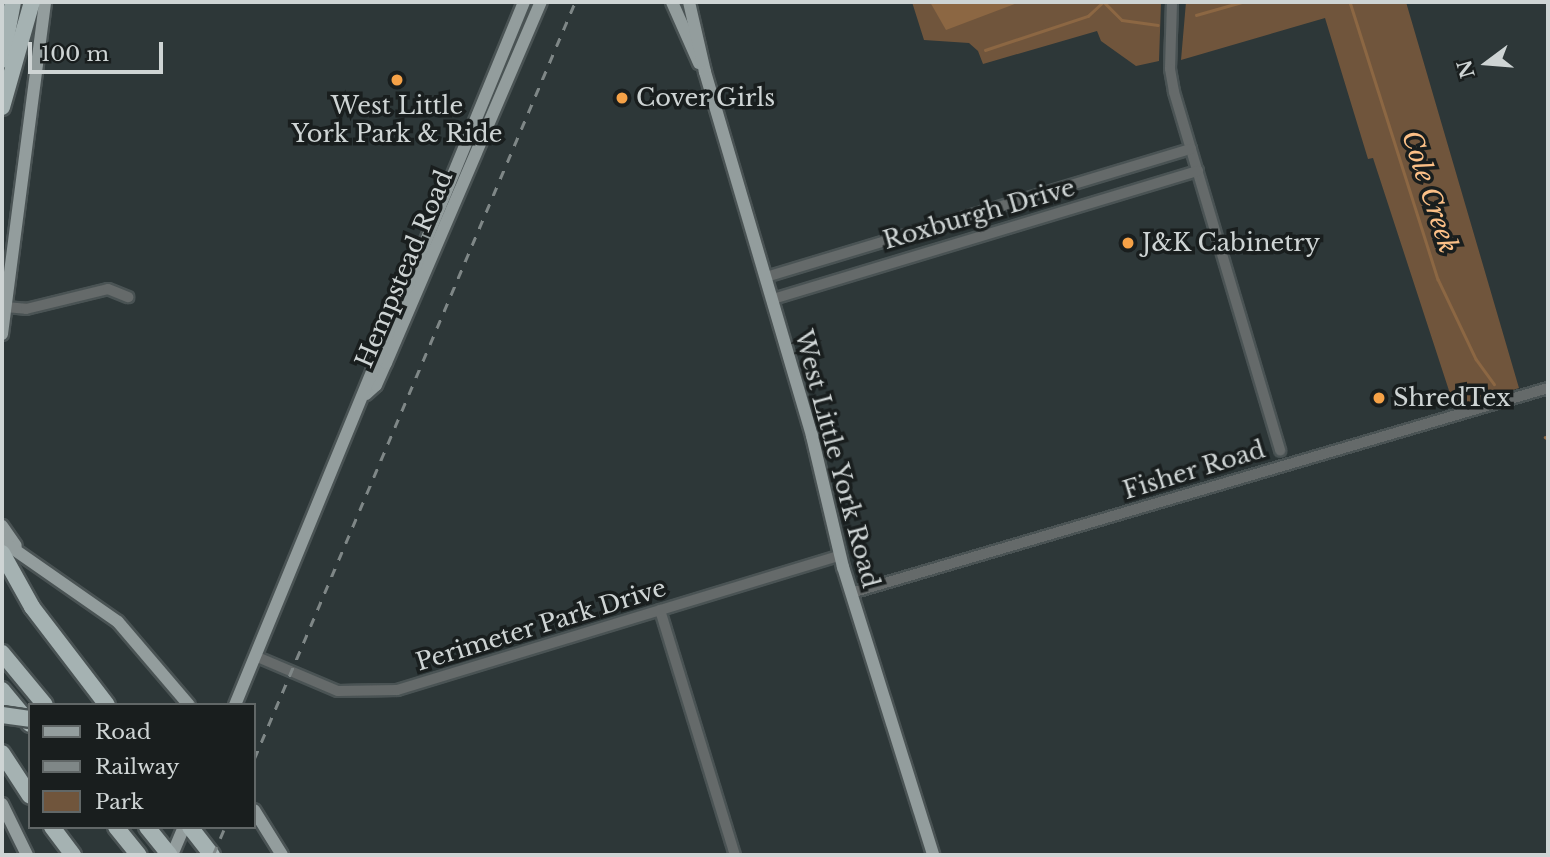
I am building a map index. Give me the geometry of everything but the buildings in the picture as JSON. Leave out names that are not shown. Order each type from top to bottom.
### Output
[{"type":"highway","points":[[2,60],[13,2]]},
{"type":"highway","points":[[2,107],[32,2]]},
{"type":"highway","points":[[2,553],[32,607],[105,703]]},
{"type":"highway","points":[[2,653],[43,703]]},
{"type":"highway","points":[[2,690],[28,720]]},
{"type":"highway","points":[[2,715],[28,722]]},
{"type":"highway","points":[[2,753],[28,793]]},
{"type":"highway","points":[[54,829],[73,855]]},
{"type":"highway","points":[[118,829],[139,855]]},
{"type":"highway","points":[[148,829],[171,855]]},
{"type":"highway","points":[[192,829],[212,855]]},
{"type":"main road","points":[[2,334],[15,205],[45,2]]},
{"type":"main road","name":"Hempstead Road","points":[[236,703],[366,394],[374,358],[524,2]]},
{"type":"main road","name":"Hempstead Road","points":[[366,394],[376,385],[386,363],[541,2]]},
{"type":"main road","name":"West Little York Road","points":[[672,2],[705,72]]},
{"type":"main road","name":"West Little York Road","points":[[689,2],[705,72],[773,299],[840,555],[933,855]]},
{"type":"main road","points":[[2,526],[25,557]]},
{"type":"main road","points":[[2,541],[118,622],[187,703]]},
{"type":"main road","points":[[2,804],[27,855]]},
{"type":"main road","points":[[256,813],[282,855]]},
{"type":"main road","points":[[171,855],[183,829]]},
{"type":"street","points":[[1172,2],[1170,69],[1280,451]]},
{"type":"street","name":"Roxburgh Drive","points":[[766,277],[1191,149]]},
{"type":"street","name":"Roxburgh Drive","points":[[773,299],[1198,172]]},
{"type":"street","points":[[1013,202],[1020,224]]},
{"type":"street","points":[[893,237],[901,259]]},
{"type":"street","points":[[5,307],[26,309],[108,289],[128,297]]},
{"type":"street","name":"Fisher Road","points":[[851,593],[1548,388]]},
{"type":"street","name":"Perimeter Park Drive","points":[[255,656],[338,691],[386,692],[840,555]]},
{"type":"street","points":[[660,610],[735,855]]},
{"type":"green space","points":[[912,2],[1161,2],[1159,61],[1136,66],[1101,41],[1097,31],[983,64],[978,51],[969,43],[924,40]]},
{"type":"green space","points":[[1186,2],[1406,2],[1519,388],[1455,409],[1373,158],[1368,159],[1325,18],[1181,60]]},
{"type":"shaded area","points":[[930,2],[1020,2],[946,30]]},
{"type":"waterway","points":[[985,50],[1088,16],[1103,2]]},
{"type":"waterway","name":"Cole Creek","points":[[1104,2],[1122,20],[1158,25]]},
{"type":"waterway","name":"Cole Creek","points":[[1196,15],[1242,2]]},
{"type":"waterway","name":"Cole Creek","points":[[1350,2],[1438,279],[1476,359],[1494,384]]},
{"type":"railway","points":[[256,754],[575,2]]},
{"type":"railway","points":[[213,855],[224,829]]},
{"type":"place","name":"West Little York Park & Ride","points":[[397,80]]},
{"type":"place","name":"Cover Girls","points":[[622,98]]},
{"type":"place","name":"J&K Cabinetry","points":[[1128,243]]},
{"type":"place","name":"ShredTex","points":[[1379,398]]}]
